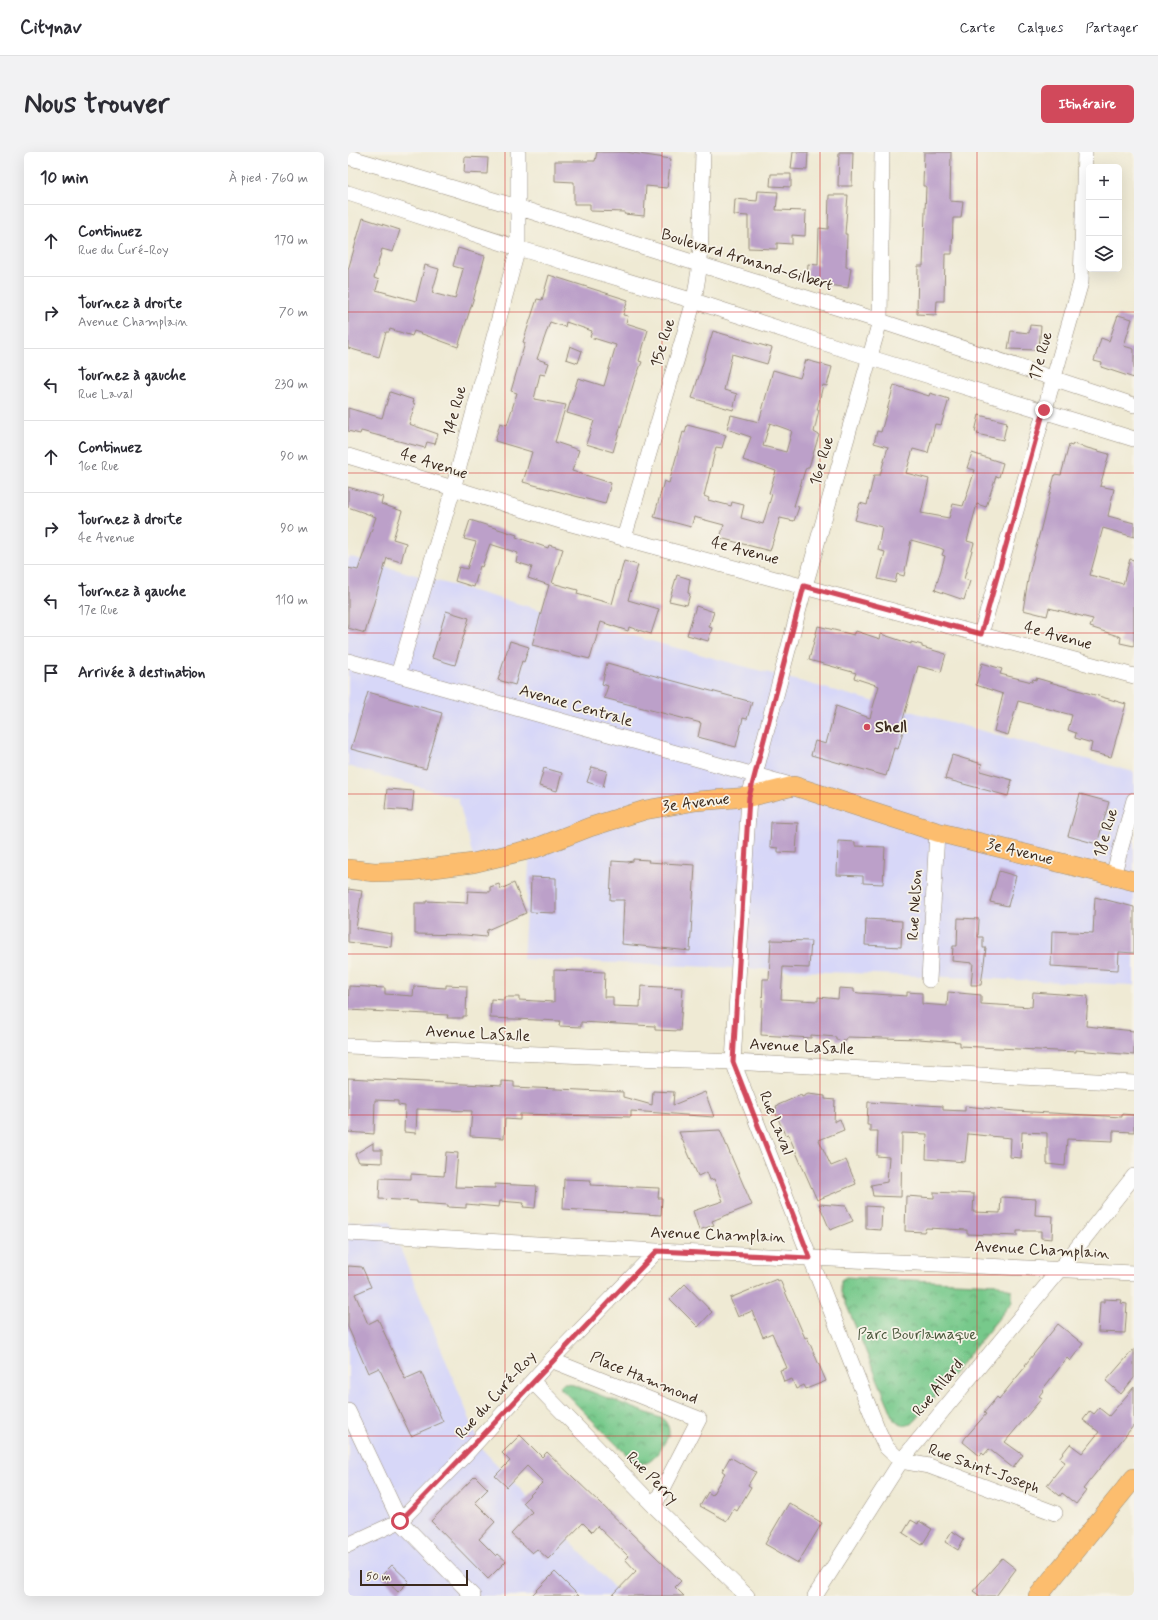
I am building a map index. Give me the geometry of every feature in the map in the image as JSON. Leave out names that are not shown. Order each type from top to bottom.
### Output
[{"type":"main road","name":"3e Avenue","points":[[348,869],[374,872],[411,871],[438,869],[473,863],[536,848],[590,827],[645,810],[696,801],[749,797],[794,786],[937,832],[1134,881]]},
{"type":"main road","points":[[1038,1596],[1134,1478]]},
{"type":"street","name":"14e Rue","points":[[398,675],[453,489],[518,248],[518,152]]},
{"type":"street","name":"15e Rue","points":[[624,538],[694,301],[700,264],[703,152]]},
{"type":"street","name":"16e Rue","points":[[754,774],[804,586],[871,358],[880,321],[882,152]]},
{"type":"street","name":"17e Rue","points":[[981,634],[1081,282],[1085,152]]},
{"type":"street","name":"Boulevard Armand-Gilbert","points":[[348,157],[517,207],[700,264],[880,321],[1134,405]]},
{"type":"street","points":[[348,192],[518,248],[694,301],[871,358],[1044,410],[1134,439]]},
{"type":"street","name":"4e Avenue","points":[[348,456],[564,522],[1134,676]]},
{"type":"street","name":"Avenue Centrale","points":[[348,661],[794,786]]},
{"type":"street","name":"Rue Laval","points":[[754,774],[749,797],[733,1062],[886,1447],[901,1461]]},
{"type":"street","name":"18e Rue","points":[[1113,876],[1134,800]]},
{"type":"street","name":"Rue Nelson","points":[[929,980],[937,832]]},
{"type":"street","name":"Avenue LaSalle","points":[[348,1046],[733,1062],[1134,1083]]},
{"type":"street","name":"Rue Allard","points":[[815,1596],[901,1461],[1060,1269],[1134,1176]]},
{"type":"street","name":"Avenue Champlain","points":[[348,1234],[385,1234],[657,1251],[1134,1273]]},
{"type":"street","name":"Rue du Curé-Roy","points":[[348,1545],[400,1521],[657,1251]]},
{"type":"street","name":"Place Hammond","points":[[552,1360],[699,1419],[654,1506]]},
{"type":"street","name":"Rue Perry","points":[[533,1382],[654,1506],[747,1596]]},
{"type":"street","points":[[348,1411],[400,1521],[473,1596]]},
{"type":"street","name":"Rue Saint-Joseph","points":[[901,1461],[929,1466],[1055,1513]]},
{"type":"shaded area","points":[[348,556],[651,641],[1134,772],[1134,985],[523,959],[530,848],[474,861],[458,798],[348,766]]},
{"type":"shaded area","points":[[389,1221],[482,1449],[622,1596],[348,1596],[348,1222]]},
{"type":"green space","name":"Parc Bourlamaque","points":[[846,1277],[999,1284],[1012,1291],[1012,1302],[916,1420],[908,1425],[903,1425],[895,1421],[841,1292],[841,1280]]},
{"type":"green space","points":[[563,1383],[568,1383],[663,1419],[668,1425],[669,1429],[667,1439],[653,1459],[646,1463],[637,1463],[632,1460],[561,1389],[560,1386]]},
{"type":"building","points":[[597,152],[626,152],[671,159],[667,188],[646,186],[644,216],[624,214],[625,212],[590,211],[590,204],[574,204],[574,182],[555,181],[555,161],[595,161]]},
{"type":"building","points":[[793,152],[808,152],[807,170],[791,169]]},
{"type":"building","points":[[839,152],[853,152],[852,186],[838,186]]},
{"type":"building","points":[[924,152],[951,152],[950,201],[963,202],[961,218],[953,218],[952,254],[945,254],[944,301],[937,301],[936,315],[917,314],[918,266],[923,266],[926,186],[923,186]]},
{"type":"building","points":[[465,157],[488,158],[487,174],[464,173]]},
{"type":"building","points":[[771,174],[791,174],[791,187],[770,186]]},
{"type":"building","points":[[758,191],[778,192],[776,210],[806,211],[805,236],[792,235],[792,244],[777,243],[777,249],[748,248],[748,216],[734,215],[735,199],[757,201]]},
{"type":"building","points":[[829,195],[848,195],[845,234],[847,234],[846,267],[851,268],[848,288],[824,284],[824,281],[807,279],[808,264],[818,265],[819,228],[828,229]]},
{"type":"building","points":[[363,218],[400,230],[393,252],[382,249],[374,278],[379,280],[376,290],[416,301],[425,265],[439,269],[432,293],[455,299],[463,269],[453,266],[458,248],[485,256],[458,347],[414,331],[412,336],[390,329],[389,332],[386,332],[379,357],[348,348],[348,270]]},
{"type":"building","points":[[549,275],[628,300],[623,315],[628,316],[626,323],[648,330],[639,361],[642,362],[634,382],[613,452],[586,444],[594,421],[567,413],[578,378],[604,386],[616,345],[590,337],[592,331],[566,322],[565,327],[550,322],[537,359],[549,363],[545,375],[540,374],[534,399],[566,405],[555,442],[579,450],[572,471],[611,483],[605,504],[523,482],[532,452],[495,441],[500,423],[507,425],[517,393],[511,391],[525,343],[523,342],[537,299],[542,300]]},
{"type":"building","points":[[1118,315],[1132,319],[1124,346],[1134,349],[1134,378],[1101,367],[1102,363],[1094,361],[1101,338],[1109,341]]},
{"type":"building","points":[[1030,325],[1041,326],[1039,347],[1037,346],[1036,350],[1008,349],[1011,331],[1029,333]]},
{"type":"building","points":[[713,331],[772,348],[767,364],[732,354],[724,390],[737,394],[733,410],[692,398]]},
{"type":"building","points":[[570,346],[582,351],[578,363],[566,359]]},
{"type":"building","points":[[806,360],[832,367],[827,386],[823,385],[817,410],[819,410],[814,432],[819,435],[809,467],[805,470],[794,506],[799,507],[794,521],[780,518],[770,551],[720,538],[724,525],[694,517],[691,527],[654,517],[664,481],[669,483],[683,432],[685,433],[687,425],[726,435],[722,448],[716,447],[704,496],[709,498],[708,500],[731,506],[732,502],[744,505],[741,518],[763,524],[772,494],[769,493],[776,471],[743,460],[751,437],[727,429],[731,415],[759,422],[773,370],[800,378]],"holes":[[[770,423],[792,431],[786,452],[763,446]]]},
{"type":"building","points":[[894,385],[929,396],[930,393],[949,399],[941,425],[935,424],[928,453],[913,449],[906,473],[929,479],[921,513],[949,518],[953,504],[963,506],[975,470],[967,468],[972,453],[1003,463],[999,477],[996,476],[986,507],[977,504],[967,541],[974,543],[964,579],[970,581],[964,600],[935,590],[945,556],[942,555],[944,550],[911,540],[904,576],[897,574],[895,583],[878,579],[885,552],[878,550],[882,527],[855,520],[860,503],[867,505],[874,475],[880,475],[888,447],[874,443],[877,431],[881,432]]},
{"type":"building","points":[[390,392],[414,400],[413,403],[415,404],[409,424],[438,434],[435,444],[427,442],[425,448],[361,431],[360,434],[348,431],[348,408],[382,418]]},
{"type":"building","points":[[979,415],[1007,422],[1003,440],[977,434],[978,433],[975,432]]},
{"type":"building","points":[[1073,444],[1109,454],[1100,486],[1114,489],[1108,516],[1134,523],[1134,537],[1103,528],[1090,575],[1123,584],[1130,559],[1134,560],[1134,646],[1120,643],[1121,637],[1090,627],[1093,619],[1049,608],[1047,616],[1023,610],[1029,574],[1055,474],[1061,475],[1069,445],[1072,446]]},
{"type":"building","points":[[348,487],[383,497],[381,504],[402,511],[393,539],[406,543],[401,562],[387,558],[365,633],[348,628],[348,568],[358,570],[376,517],[348,507]]},
{"type":"building","points":[[470,520],[517,535],[516,537],[548,548],[549,545],[563,549],[552,583],[578,590],[577,594],[612,604],[624,561],[638,565],[628,600],[659,609],[651,634],[629,627],[628,631],[601,622],[590,659],[532,645],[549,585],[528,578],[532,567],[516,562],[518,553],[490,544],[482,567],[480,566],[474,587],[455,581],[459,567],[467,569],[476,542],[464,539]]},
{"type":"building","points":[[677,575],[690,579],[688,593],[690,594],[687,605],[669,601]]},
{"type":"building","points":[[696,606],[714,612],[709,627],[712,628],[708,641],[687,635]]},
{"type":"building","points":[[446,611],[469,618],[455,665],[432,658]]},
{"type":"building","points":[[818,626],[854,635],[856,631],[880,639],[881,634],[911,644],[911,642],[922,645],[922,647],[946,654],[941,672],[918,666],[902,723],[905,724],[898,749],[894,748],[886,776],[811,755],[815,741],[826,744],[836,706],[870,718],[879,686],[854,678],[856,673],[809,660]]},
{"type":"building","points":[[510,641],[529,647],[524,662],[522,661],[515,685],[498,680]]},
{"type":"building","points":[[607,663],[752,702],[747,719],[743,718],[736,747],[698,737],[701,723],[604,698],[608,686],[602,684]]},
{"type":"building","points":[[982,663],[1002,669],[1000,674],[1032,682],[1033,679],[1036,680],[1036,678],[1126,704],[1111,757],[1090,752],[1092,743],[1075,738],[1076,733],[1068,730],[1072,715],[1018,701],[1008,735],[994,731],[1003,694],[976,685]]},
{"type":"building","points":[[368,692],[442,713],[426,769],[351,749]]},
{"type":"building","points":[[952,755],[982,764],[980,771],[1012,780],[1008,796],[945,779]]},
{"type":"building","points":[[592,767],[607,771],[603,787],[587,782]]},
{"type":"building","points":[[544,768],[562,773],[557,791],[539,786]]},
{"type":"building","points":[[387,789],[414,791],[412,811],[385,809]]},
{"type":"building","points":[[1080,794],[1109,802],[1097,844],[1068,836]]},
{"type":"building","points":[[771,822],[798,823],[796,853],[778,852],[778,848],[770,847]]},
{"type":"building","points":[[838,841],[855,842],[855,846],[885,847],[883,884],[863,883],[863,876],[837,875]]},
{"type":"building","points":[[633,859],[649,860],[648,862],[695,865],[690,951],[622,944],[624,900],[610,900],[612,861],[627,862],[633,861]]},
{"type":"building","points":[[999,871],[1016,876],[1008,906],[990,902]]},
{"type":"building","points":[[531,877],[556,878],[556,913],[530,912]]},
{"type":"building","points":[[514,883],[526,913],[487,930],[486,937],[415,934],[415,903],[426,903],[426,901],[467,903],[468,891],[490,892],[490,887],[499,884],[501,889]]},
{"type":"building","points":[[348,889],[362,891],[356,928],[392,934],[391,947],[348,942]]},
{"type":"building","points":[[1095,897],[1134,907],[1134,953],[1119,952],[1118,970],[1051,966],[1052,931],[1093,933]]},
{"type":"building","points":[[958,918],[979,919],[978,937],[983,937],[983,948],[986,948],[981,985],[971,985],[973,963],[952,961],[953,946],[957,946]]},
{"type":"building","points":[[866,919],[902,921],[901,947],[865,945]]},
{"type":"building","points":[[771,940],[811,941],[809,968],[783,967],[781,999],[818,1001],[818,997],[838,999],[839,988],[854,989],[854,992],[859,993],[907,996],[907,992],[922,993],[922,1004],[947,1006],[948,992],[981,995],[981,1004],[1032,1007],[1033,992],[1088,996],[1086,1026],[1134,1031],[1134,1055],[1076,1050],[1076,1052],[960,1046],[960,1042],[919,1039],[847,1037],[846,1041],[836,1040],[836,1037],[811,1035],[811,1038],[761,1035],[763,979],[769,979]]},
{"type":"building","points":[[554,970],[605,972],[604,997],[613,997],[613,1006],[640,1007],[641,986],[683,988],[680,1031],[655,1030],[655,1026],[581,1022],[581,1027],[559,1026],[560,1021],[490,1018],[491,999],[504,1000],[504,997],[519,997],[519,1000],[554,1002]]},
{"type":"building","points":[[446,985],[467,986],[466,1016],[463,1016],[463,1018],[447,1018],[448,1015],[348,1010],[349,986],[385,988],[385,994],[413,996],[414,986],[446,988]]},
{"type":"building","points":[[348,1078],[502,1086],[502,1081],[514,1082],[514,1087],[623,1092],[623,1097],[652,1105],[653,1091],[674,1092],[673,1105],[705,1092],[714,1117],[631,1111],[631,1117],[520,1114],[520,1120],[505,1119],[504,1138],[470,1136],[472,1111],[417,1109],[416,1133],[404,1132],[405,1106],[398,1105],[398,1101],[375,1100],[374,1134],[348,1132]]},
{"type":"building","points":[[808,1094],[825,1096],[825,1099],[835,1100],[834,1122],[840,1119],[844,1130],[819,1140],[831,1166],[846,1160],[856,1184],[817,1200],[788,1134],[785,1135],[774,1109],[777,1108],[776,1106],[801,1095],[802,1097]]},
{"type":"building","points":[[868,1102],[943,1106],[943,1110],[965,1111],[965,1106],[1015,1111],[1122,1117],[1122,1114],[1134,1115],[1134,1132],[1113,1131],[1113,1141],[1067,1139],[1065,1166],[1047,1164],[1047,1133],[1022,1132],[1021,1158],[1010,1157],[1011,1138],[968,1134],[965,1162],[926,1159],[927,1134],[902,1133],[901,1197],[873,1196],[871,1185],[887,1182],[889,1157],[877,1156],[878,1131],[870,1131],[870,1125],[867,1125]]},
{"type":"building","points":[[720,1130],[752,1205],[712,1221],[714,1225],[699,1230],[693,1211],[723,1201],[714,1179],[710,1180],[707,1172],[698,1176],[679,1132]]},
{"type":"building","points":[[373,1143],[373,1150],[382,1150],[382,1163],[359,1162],[355,1154]]},
{"type":"building","points":[[446,1152],[458,1153],[455,1187],[495,1188],[495,1184],[537,1186],[535,1208],[523,1207],[524,1203],[500,1201],[499,1207],[466,1204],[466,1208],[417,1203],[417,1201],[379,1199],[380,1178],[411,1179],[411,1174],[444,1176]]},
{"type":"building","points":[[564,1179],[591,1180],[590,1185],[659,1188],[658,1198],[662,1198],[661,1215],[563,1209]]},
{"type":"building","points":[[934,1192],[974,1194],[973,1212],[1000,1213],[1001,1197],[1036,1199],[1035,1215],[1053,1216],[1052,1239],[1041,1238],[1041,1231],[1017,1231],[1017,1236],[967,1234],[967,1230],[926,1228],[924,1232],[905,1231],[906,1196],[934,1198]]},
{"type":"building","points":[[819,1204],[846,1206],[853,1221],[830,1230]]},
{"type":"building","points":[[866,1206],[882,1207],[881,1230],[866,1229]]},
{"type":"building","points":[[348,1266],[362,1267],[371,1287],[355,1294],[368,1324],[378,1319],[405,1379],[421,1372],[443,1422],[411,1436],[379,1368],[368,1373],[348,1327]]},
{"type":"building","points":[[777,1279],[778,1281],[780,1280],[805,1338],[807,1337],[826,1381],[806,1389],[804,1385],[796,1389],[792,1379],[784,1382],[780,1370],[787,1368],[772,1333],[763,1337],[752,1311],[738,1317],[730,1298]]},
{"type":"building","points":[[685,1284],[712,1312],[698,1327],[670,1299]]},
{"type":"building","points":[[1104,1299],[1122,1300],[1121,1303],[1127,1304],[1125,1333],[1098,1332],[1100,1302],[1104,1302]]},
{"type":"building","points":[[1058,1324],[1083,1344],[1070,1361],[1067,1358],[1042,1390],[1043,1391],[1039,1396],[1042,1398],[1005,1442],[1023,1455],[1013,1468],[989,1449],[984,1455],[982,1453],[980,1456],[963,1442],[965,1438],[986,1414],[984,1413],[997,1397],[999,1399],[1026,1366],[1025,1365]]},
{"type":"building","points":[[1134,1349],[1134,1378],[1121,1394],[1106,1381]]},
{"type":"building","points":[[1134,1387],[1134,1425],[1083,1489],[1086,1491],[1076,1504],[1062,1493],[1060,1496],[1047,1485],[1065,1462],[1059,1458],[1070,1444],[1082,1453],[1099,1432],[1083,1420],[1090,1411],[1094,1414],[1099,1408],[1109,1416]]},
{"type":"building","points":[[520,1435],[542,1457],[547,1452],[681,1581],[675,1587],[684,1596],[612,1596],[636,1571],[625,1559],[628,1556],[597,1526],[592,1532],[583,1523],[548,1559],[537,1549],[532,1553],[511,1534],[532,1512],[523,1502],[543,1482],[527,1466],[507,1487],[495,1476],[510,1461],[502,1453]]},
{"type":"building","points":[[730,1457],[756,1472],[748,1485],[751,1487],[737,1511],[734,1509],[727,1521],[700,1506],[708,1492],[712,1495],[725,1473],[722,1471]]},
{"type":"building","points":[[475,1476],[488,1489],[475,1502],[495,1522],[479,1539],[496,1556],[498,1554],[506,1561],[488,1579],[431,1521]]},
{"type":"building","points":[[789,1503],[822,1523],[798,1563],[765,1544]]},
{"type":"building","points":[[911,1520],[918,1524],[919,1521],[932,1529],[922,1545],[903,1533]]},
{"type":"building","points":[[952,1531],[964,1539],[958,1550],[945,1542]]},
{"type":"building","points":[[1002,1558],[1016,1569],[996,1596],[980,1596],[973,1591]]},
{"type":"building","points":[[392,1565],[409,1581],[398,1592],[381,1576]]},
{"type":"building","points":[[555,1572],[579,1596],[531,1596]]},
{"type":"place","name":"Shell","points":[[867,727]]},
{"type":"route","points":[[400,1521],[466,1454],[552,1360],[657,1251],[810,1258],[733,1062],[737,973],[749,797],[804,586],[981,634],[1044,410]]}]
